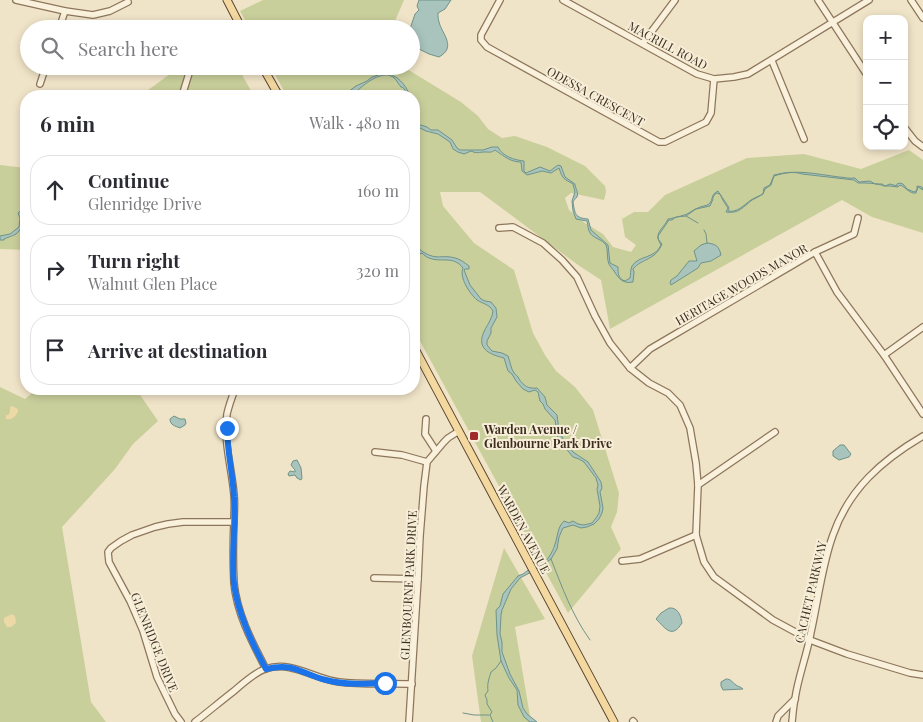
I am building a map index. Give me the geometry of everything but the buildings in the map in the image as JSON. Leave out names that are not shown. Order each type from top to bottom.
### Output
[{"type":"main road","points":[[227,0],[236,20]]},
{"type":"main road","points":[[267,75],[275,90]]},
{"type":"main road","name":"WARDEN AVENUE","points":[[420,359],[614,722]]},
{"type":"street","points":[[16,0],[93,15],[110,11],[128,2]]},
{"type":"street","name":"ODESSA CRESCENT","points":[[500,0],[481,35],[481,40],[487,47],[659,142],[665,142],[706,122],[711,113],[714,79]]},
{"type":"street","name":"MACRILL ROAD","points":[[565,0],[697,74],[714,79],[748,74],[869,0]]},
{"type":"street","points":[[643,43],[675,0]]},
{"type":"street","points":[[818,0],[863,70]]},
{"type":"street","points":[[911,0],[923,18]]},
{"type":"street","points":[[62,20],[65,11]]},
{"type":"street","points":[[772,61],[804,138]]},
{"type":"street","points":[[40,84],[43,75]]},
{"type":"street","points":[[184,90],[188,75]]},
{"type":"street","points":[[908,131],[915,141],[923,147]]},
{"type":"street","name":"HERITAGE WOODS MANOR","points":[[630,368],[650,349],[815,252],[854,234],[858,218]]},
{"type":"street","points":[[500,228],[513,227],[543,243],[562,260],[578,277],[595,316],[610,343],[630,368],[668,393],[680,405],[690,428],[696,463],[698,486],[696,535],[704,562],[714,577],[773,620],[810,640],[847,654],[910,673],[923,675]]},
{"type":"street","points":[[815,252],[837,292],[884,355],[923,414]]},
{"type":"street","points":[[884,355],[923,327]]},
{"type":"street","points":[[233,395],[227,423],[227,440],[234,494],[234,584],[238,604],[248,633],[266,669]]},
{"type":"street","points":[[426,419],[426,434],[436,451]]},
{"type":"street","points":[[375,452],[402,455],[427,462],[448,438],[459,431]]},
{"type":"street","points":[[698,486],[775,432]]},
{"type":"street","name":"CACHET PARKWAY","points":[[792,722],[795,699],[810,640],[825,565],[833,535],[846,506],[874,470],[900,449],[923,436]]},
{"type":"street","name":"GLENBOURNE PARK DRIVE","points":[[409,722],[420,536],[427,462]]},
{"type":"street","name":"GLENRIDGE DRIVE","points":[[181,722],[175,714],[157,677],[143,632],[130,601],[109,562],[108,552],[110,548],[132,535],[155,527],[168,524],[234,522]]},
{"type":"street","points":[[622,562],[640,559],[696,535]]},
{"type":"street","points":[[374,578],[418,580]]},
{"type":"street","points":[[195,722],[244,682],[259,672],[277,667],[297,669],[326,680],[348,683],[412,684]]},
{"type":"street","name":"CACHET PARKWAY","points":[[776,722],[778,716],[795,699]]},
{"type":"green space","points":[[263,0],[404,0],[395,20],[245,20],[240,11]]},
{"type":"green space","points":[[169,75],[242,75],[251,90],[148,90]]},
{"type":"green space","points":[[275,75],[417,75],[461,102],[478,116],[488,129],[502,138],[515,136],[547,147],[585,166],[605,186],[604,200],[571,193],[565,198],[569,210],[603,234],[613,247],[631,252],[636,245],[625,237],[622,219],[634,212],[648,212],[665,195],[747,158],[804,154],[861,169],[909,150],[923,160],[923,233],[872,217],[842,200],[610,329],[601,280],[480,192],[440,192],[443,206],[474,243],[514,270],[533,333],[545,355],[556,371],[575,387],[593,410],[619,493],[617,512],[611,527],[621,549],[568,613],[420,341],[420,90],[284,90]]},
{"type":"green space","points":[[0,165],[20,167],[20,250],[0,249]]},
{"type":"green space","points":[[0,387],[25,399],[30,395],[140,395],[158,421],[133,444],[115,469],[62,527],[91,702],[106,722],[0,722]]},
{"type":"green space","points":[[504,548],[545,619],[515,627],[531,722],[481,722],[472,656]]},
{"type":"sand","points":[[10,407],[18,409],[18,412],[13,418],[6,419],[6,415],[10,412]]},
{"type":"sand","points":[[12,614],[15,616],[16,623],[11,627],[7,627],[4,618]]},
{"type":"water","points":[[419,0],[451,0],[445,9],[438,13],[438,19],[448,45],[444,53],[439,57],[420,50],[420,20],[413,20],[419,10],[417,6]]},
{"type":"water","points":[[384,75],[374,78],[358,90],[351,90],[367,81],[372,77]]},
{"type":"water","points":[[389,75],[393,75],[407,90],[401,87]]},
{"type":"water","points":[[420,125],[431,130],[438,130],[452,140],[460,150],[483,150],[498,147],[502,153],[509,157],[524,161],[524,171],[526,173],[540,167],[550,171],[558,165],[561,166],[565,177],[575,184],[577,197],[573,202],[576,215],[580,218],[588,219],[591,230],[608,245],[610,263],[618,267],[621,279],[609,264],[606,245],[590,233],[587,221],[576,219],[573,211],[572,201],[575,192],[573,184],[561,175],[559,168],[551,173],[542,171],[527,175],[522,171],[521,162],[510,160],[495,150],[476,153],[471,151],[464,154],[453,149],[450,142],[438,134],[420,128]]},
{"type":"water","points":[[790,172],[855,178],[859,182],[870,181],[874,184],[788,173],[774,176],[771,185],[765,189],[763,194],[764,188],[770,185],[774,175]]},
{"type":"water","points":[[899,183],[914,192],[917,190],[914,193],[909,191],[900,185],[898,187],[885,186],[890,184],[897,186]]},
{"type":"water","points":[[716,193],[710,206],[696,209],[686,216],[678,217],[697,208],[708,205]]},
{"type":"water","points":[[720,194],[729,207],[728,211],[731,211],[737,210],[752,199],[763,194],[734,212],[726,212],[728,208]]},
{"type":"water","points":[[675,217],[669,220],[658,236],[668,219]]},
{"type":"water","points":[[20,218],[20,230],[15,235],[0,240],[0,236],[10,234],[19,227]]},
{"type":"water","points":[[659,240],[662,244],[659,250],[656,254],[633,269],[633,282],[624,282],[621,279],[625,281],[630,278],[631,268],[635,263],[655,253],[661,245]]},
{"type":"water","points":[[707,243],[717,246],[721,255],[711,261],[701,263],[698,268],[671,285],[671,280],[677,276],[689,261],[697,261],[694,251]]},
{"type":"water","points":[[420,250],[428,255],[457,259],[469,266],[469,269],[464,270],[470,285],[481,299],[491,302],[496,308],[497,317],[491,328],[487,345],[492,351],[508,356],[513,371],[523,384],[537,388],[545,397],[547,405],[557,415],[559,430],[563,439],[573,452],[588,462],[601,482],[602,488],[600,492],[603,508],[599,519],[587,527],[581,528],[573,525],[563,528],[557,549],[551,559],[520,578],[511,589],[502,610],[500,634],[502,652],[519,691],[523,708],[537,722],[530,722],[524,717],[518,705],[517,690],[501,661],[496,610],[500,606],[503,594],[518,576],[539,562],[547,560],[554,548],[559,529],[564,521],[569,523],[573,521],[584,525],[592,523],[599,513],[598,485],[596,478],[584,462],[573,457],[558,439],[555,420],[540,401],[538,392],[535,390],[529,392],[523,389],[508,371],[504,358],[490,353],[484,348],[482,344],[483,334],[493,311],[488,305],[477,300],[471,293],[462,276],[463,268],[451,260],[434,259],[422,253],[420,254]]},
{"type":"water","points":[[174,416],[185,419],[185,425],[180,428],[172,424],[170,419]]},
{"type":"water","points":[[840,445],[844,445],[851,454],[849,457],[839,460],[833,456],[833,451]]},
{"type":"water","points":[[297,460],[301,468],[301,480],[295,475],[289,476],[288,474],[290,471],[295,472],[291,465],[293,461]]},
{"type":"water","points":[[669,608],[677,610],[680,615],[682,623],[675,631],[669,631],[656,619]]},
{"type":"water","points":[[726,679],[743,689],[723,690],[721,682]]},
{"type":"waterway","points":[[686,216],[698,223]]},
{"type":"waterway","points":[[704,230],[707,243]]},
{"type":"waterway","points":[[551,559],[573,611],[590,640]]},
{"type":"waterway","points":[[493,722],[490,715],[492,712],[487,704],[485,695],[488,691],[491,672],[501,661]]},
{"type":"waterway","points":[[463,713],[489,715]]},
{"type":"place","name":"Warden Avenue / Glenbourne Park Drive","points":[[474,436]]},
{"type":"route","points":[[227,428],[235,506],[234,584],[238,604],[248,633],[266,669],[288,667],[326,680],[338,682],[361,684],[385,683]]}]
